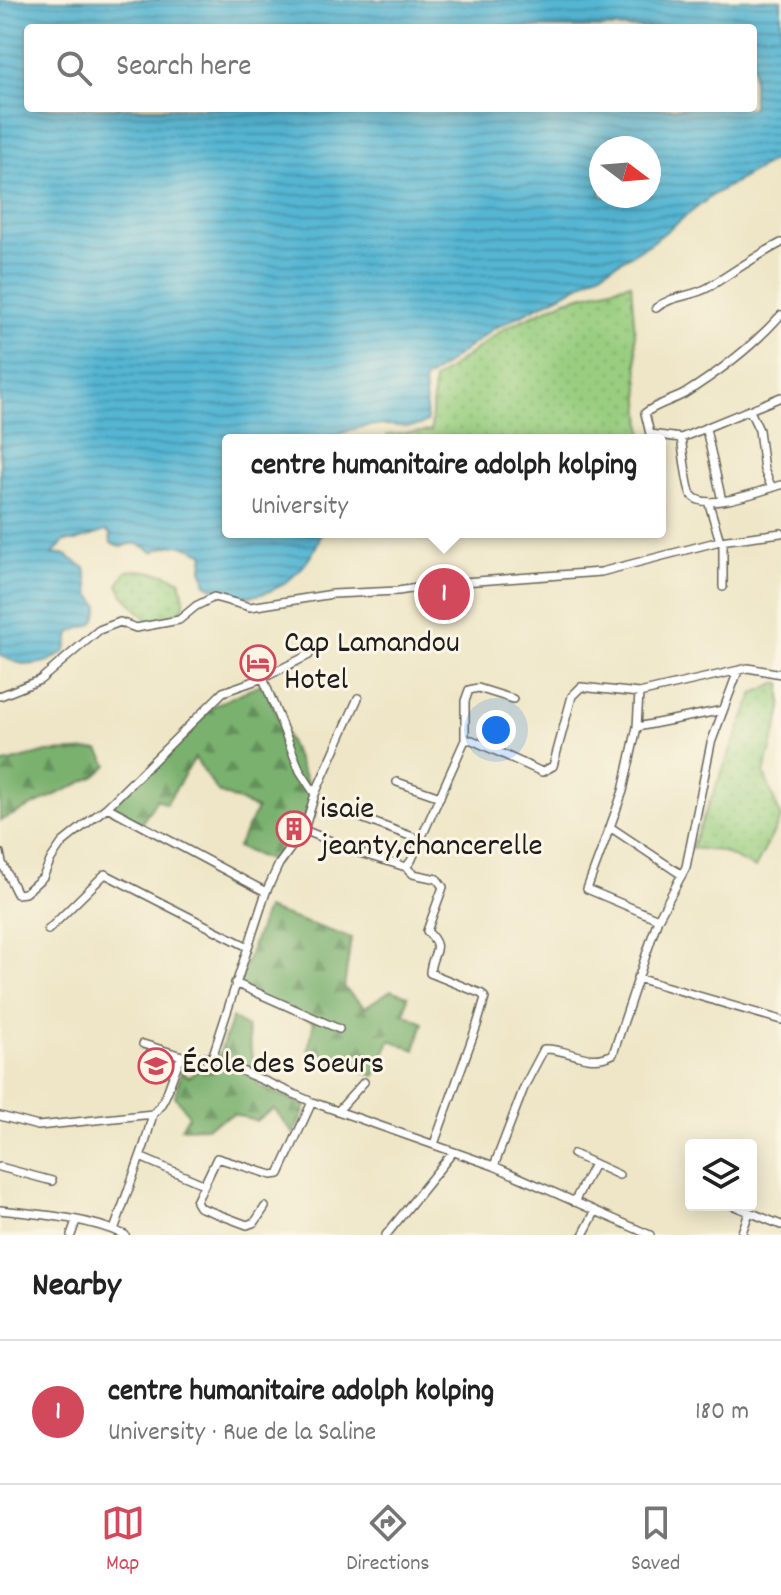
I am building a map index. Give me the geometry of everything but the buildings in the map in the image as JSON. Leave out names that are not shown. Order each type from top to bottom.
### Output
[{"type":"street","points":[[656,308],[666,300],[707,288],[781,243]]},
{"type":"street","points":[[650,434],[645,413],[681,396],[729,364],[752,346],[781,315]]},
{"type":"street","points":[[666,436],[681,438],[781,397]]},
{"type":"street","points":[[750,411],[759,430],[764,470],[772,488]]},
{"type":"street","points":[[706,429],[722,501]]},
{"type":"street","points":[[681,438],[690,493],[698,500],[709,504],[781,485]]},
{"type":"street","points":[[709,504],[721,541],[723,587]]},
{"type":"street","points":[[0,696],[40,680],[99,630],[120,622],[136,628],[179,620],[214,597],[250,607],[333,594],[601,572],[721,541],[781,533]]},
{"type":"street","points":[[0,853],[17,894],[25,893],[43,877],[62,843],[107,807],[223,692],[263,678],[309,655]]},
{"type":"street","points":[[465,740],[472,740],[542,772],[553,766],[575,690],[581,687],[639,693],[748,668],[781,674]]},
{"type":"street","points":[[494,1166],[525,1085],[544,1049],[555,1049],[588,1060],[602,1060],[613,1054],[658,919],[682,875],[691,847],[711,743],[738,671]]},
{"type":"street","points":[[263,678],[300,771],[315,794]]},
{"type":"street","points":[[406,867],[465,740],[465,701],[469,690],[478,688],[513,699]]},
{"type":"street","points":[[639,693],[637,727],[623,791],[587,889],[658,919]]},
{"type":"street","points":[[212,1058],[266,892],[279,864],[304,830],[315,794],[358,698]]},
{"type":"street","points":[[637,727],[723,710]]},
{"type":"street","points":[[397,782],[440,797]]},
{"type":"street","points":[[107,807],[266,892]]},
{"type":"street","points":[[345,812],[421,840]]},
{"type":"street","points":[[610,827],[682,875]]},
{"type":"street","points":[[304,830],[406,867],[413,874],[437,879],[443,887],[427,931],[437,940],[430,973],[482,994],[485,998],[434,1144]]},
{"type":"street","points":[[48,930],[105,874],[246,946]]},
{"type":"street","points":[[637,978],[780,1018]]},
{"type":"street","points":[[235,983],[339,1029]]},
{"type":"street","points":[[143,1044],[182,1056],[212,1058],[312,1102],[494,1166],[650,1235]]},
{"type":"street","points":[[114,1230],[153,1114],[165,1102],[174,1068],[182,1056]]},
{"type":"street","points":[[338,1111],[364,1082]]},
{"type":"street","points":[[265,1207],[251,1225],[240,1224],[197,1205],[203,1184],[217,1158],[272,1175],[279,1174],[312,1102]]},
{"type":"street","points":[[0,1116],[38,1126],[153,1114]]},
{"type":"street","points":[[386,1235],[453,1152]]},
{"type":"street","points":[[573,1154],[619,1175]]},
{"type":"street","points":[[140,1157],[203,1184]]},
{"type":"street","points":[[574,1202],[594,1164]]},
{"type":"street","points":[[0,1167],[52,1181]]},
{"type":"street","points":[[0,1210],[59,1216],[125,1235]]},
{"type":"street","points":[[745,1211],[781,1225]]},
{"type":"street","points":[[583,1235],[595,1212]]},
{"type":"street","points":[[741,1235],[749,1213]]},
{"type":"street","points":[[71,1235],[76,1221]]},
{"type":"green space","points":[[631,283],[643,434],[398,434],[431,431],[434,380],[505,328],[566,300]]},
{"type":"green space","points":[[127,571],[165,574],[181,581],[184,600],[181,612],[167,620],[150,622],[123,595],[118,585]]},
{"type":"green space","points":[[263,683],[313,795],[300,834],[275,863],[237,847],[257,809],[218,792],[195,758],[166,804],[157,799],[141,824],[111,806],[215,705]]},
{"type":"green space","points":[[781,683],[781,713],[764,773],[781,818],[755,868],[721,851],[691,848],[754,693]]},
{"type":"green space","points":[[99,750],[108,765],[96,776],[0,821],[0,764],[47,752]]},
{"type":"green space","points":[[266,909],[351,938],[344,988],[365,1007],[391,990],[408,996],[405,1014],[423,1023],[415,1050],[390,1040],[375,1076],[325,1059],[308,1049],[314,1022],[237,988]]},
{"type":"green space","points":[[232,1018],[247,1027],[257,1085],[306,1106],[294,1134],[274,1109],[256,1121],[233,1114],[207,1127],[181,1128],[189,1115],[175,1096],[181,1072],[189,1077],[198,1070],[215,1066]]},
{"type":"water","points":[[0,0],[781,0],[781,156],[713,195],[650,244],[563,294],[493,329],[424,381],[427,422],[421,425],[378,425],[341,434],[222,434],[222,538],[320,538],[304,565],[276,588],[259,595],[241,597],[224,593],[206,584],[202,569],[204,554],[179,545],[153,552],[138,544],[122,547],[111,543],[110,534],[106,531],[76,541],[65,541],[52,554],[64,554],[85,568],[90,594],[99,606],[95,620],[90,626],[70,633],[66,651],[50,660],[34,664],[17,663],[0,655]]},
{"type":"place","name":"centre humanitaire adolph kolping","points":[[444,594]]},
{"type":"place","name":"Cap Lamandou Hotel","points":[[258,663]]},
{"type":"place","name":"isaie jeanty,chancerelle","points":[[294,829]]},
{"type":"place","name":"École des Soeurs","points":[[156,1066]]}]
